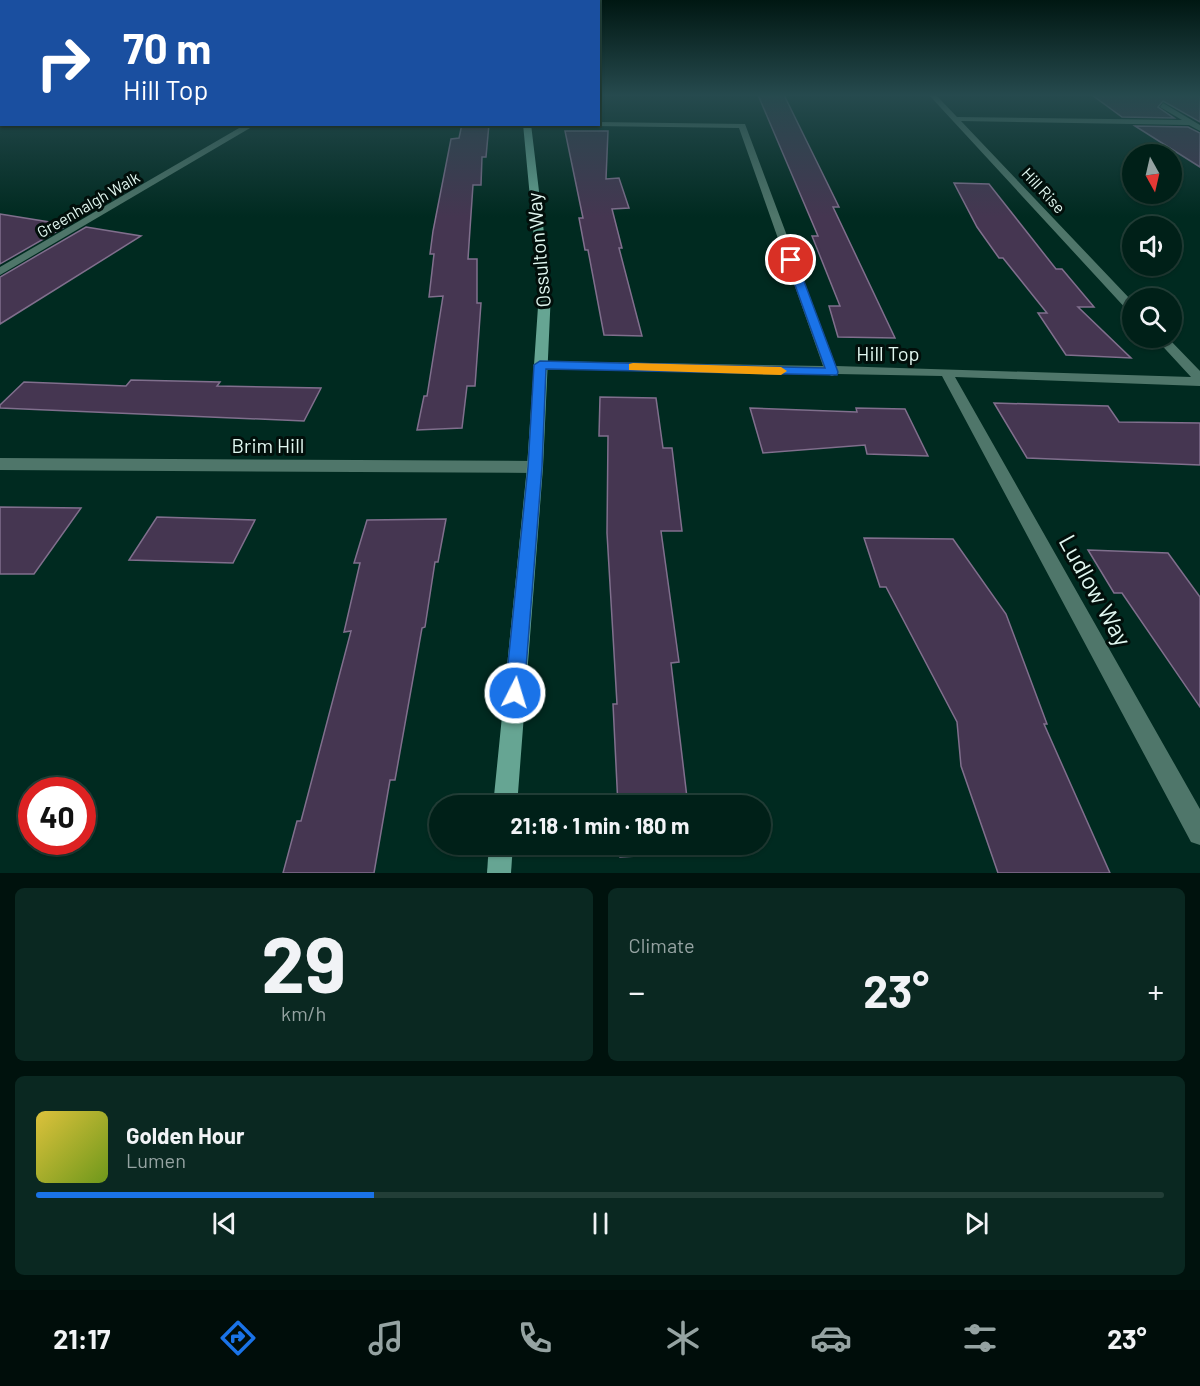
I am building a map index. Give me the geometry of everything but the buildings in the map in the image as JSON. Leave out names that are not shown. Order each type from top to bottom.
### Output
[{"type":"street","name":"Greenhalgh Walk","points":[[0,272],[233,136]]},
{"type":"street","name":"Ossulton Way","points":[[506,795],[535,467],[545,292],[528,136]]},
{"type":"street","points":[[746,136],[832,372]]},
{"type":"street","name":"Hill Rise","points":[[970,136],[1122,297]]},
{"type":"street","points":[[1170,348],[1200,380]]},
{"type":"street","name":"Hill Top","points":[[540,365],[832,372],[946,372],[1200,380]]},
{"type":"street","name":"Ludlow Way","points":[[946,372],[1200,833]]},
{"type":"street","name":"Brim Hill","points":[[0,464],[535,467]]},
{"type":"street","points":[[499,873],[500,855]]},
{"type":"slow traffic","points":[[633,367],[781,371]]},
{"type":"route","points":[[515,693],[535,467],[540,365],[832,372],[791,260]]}]
